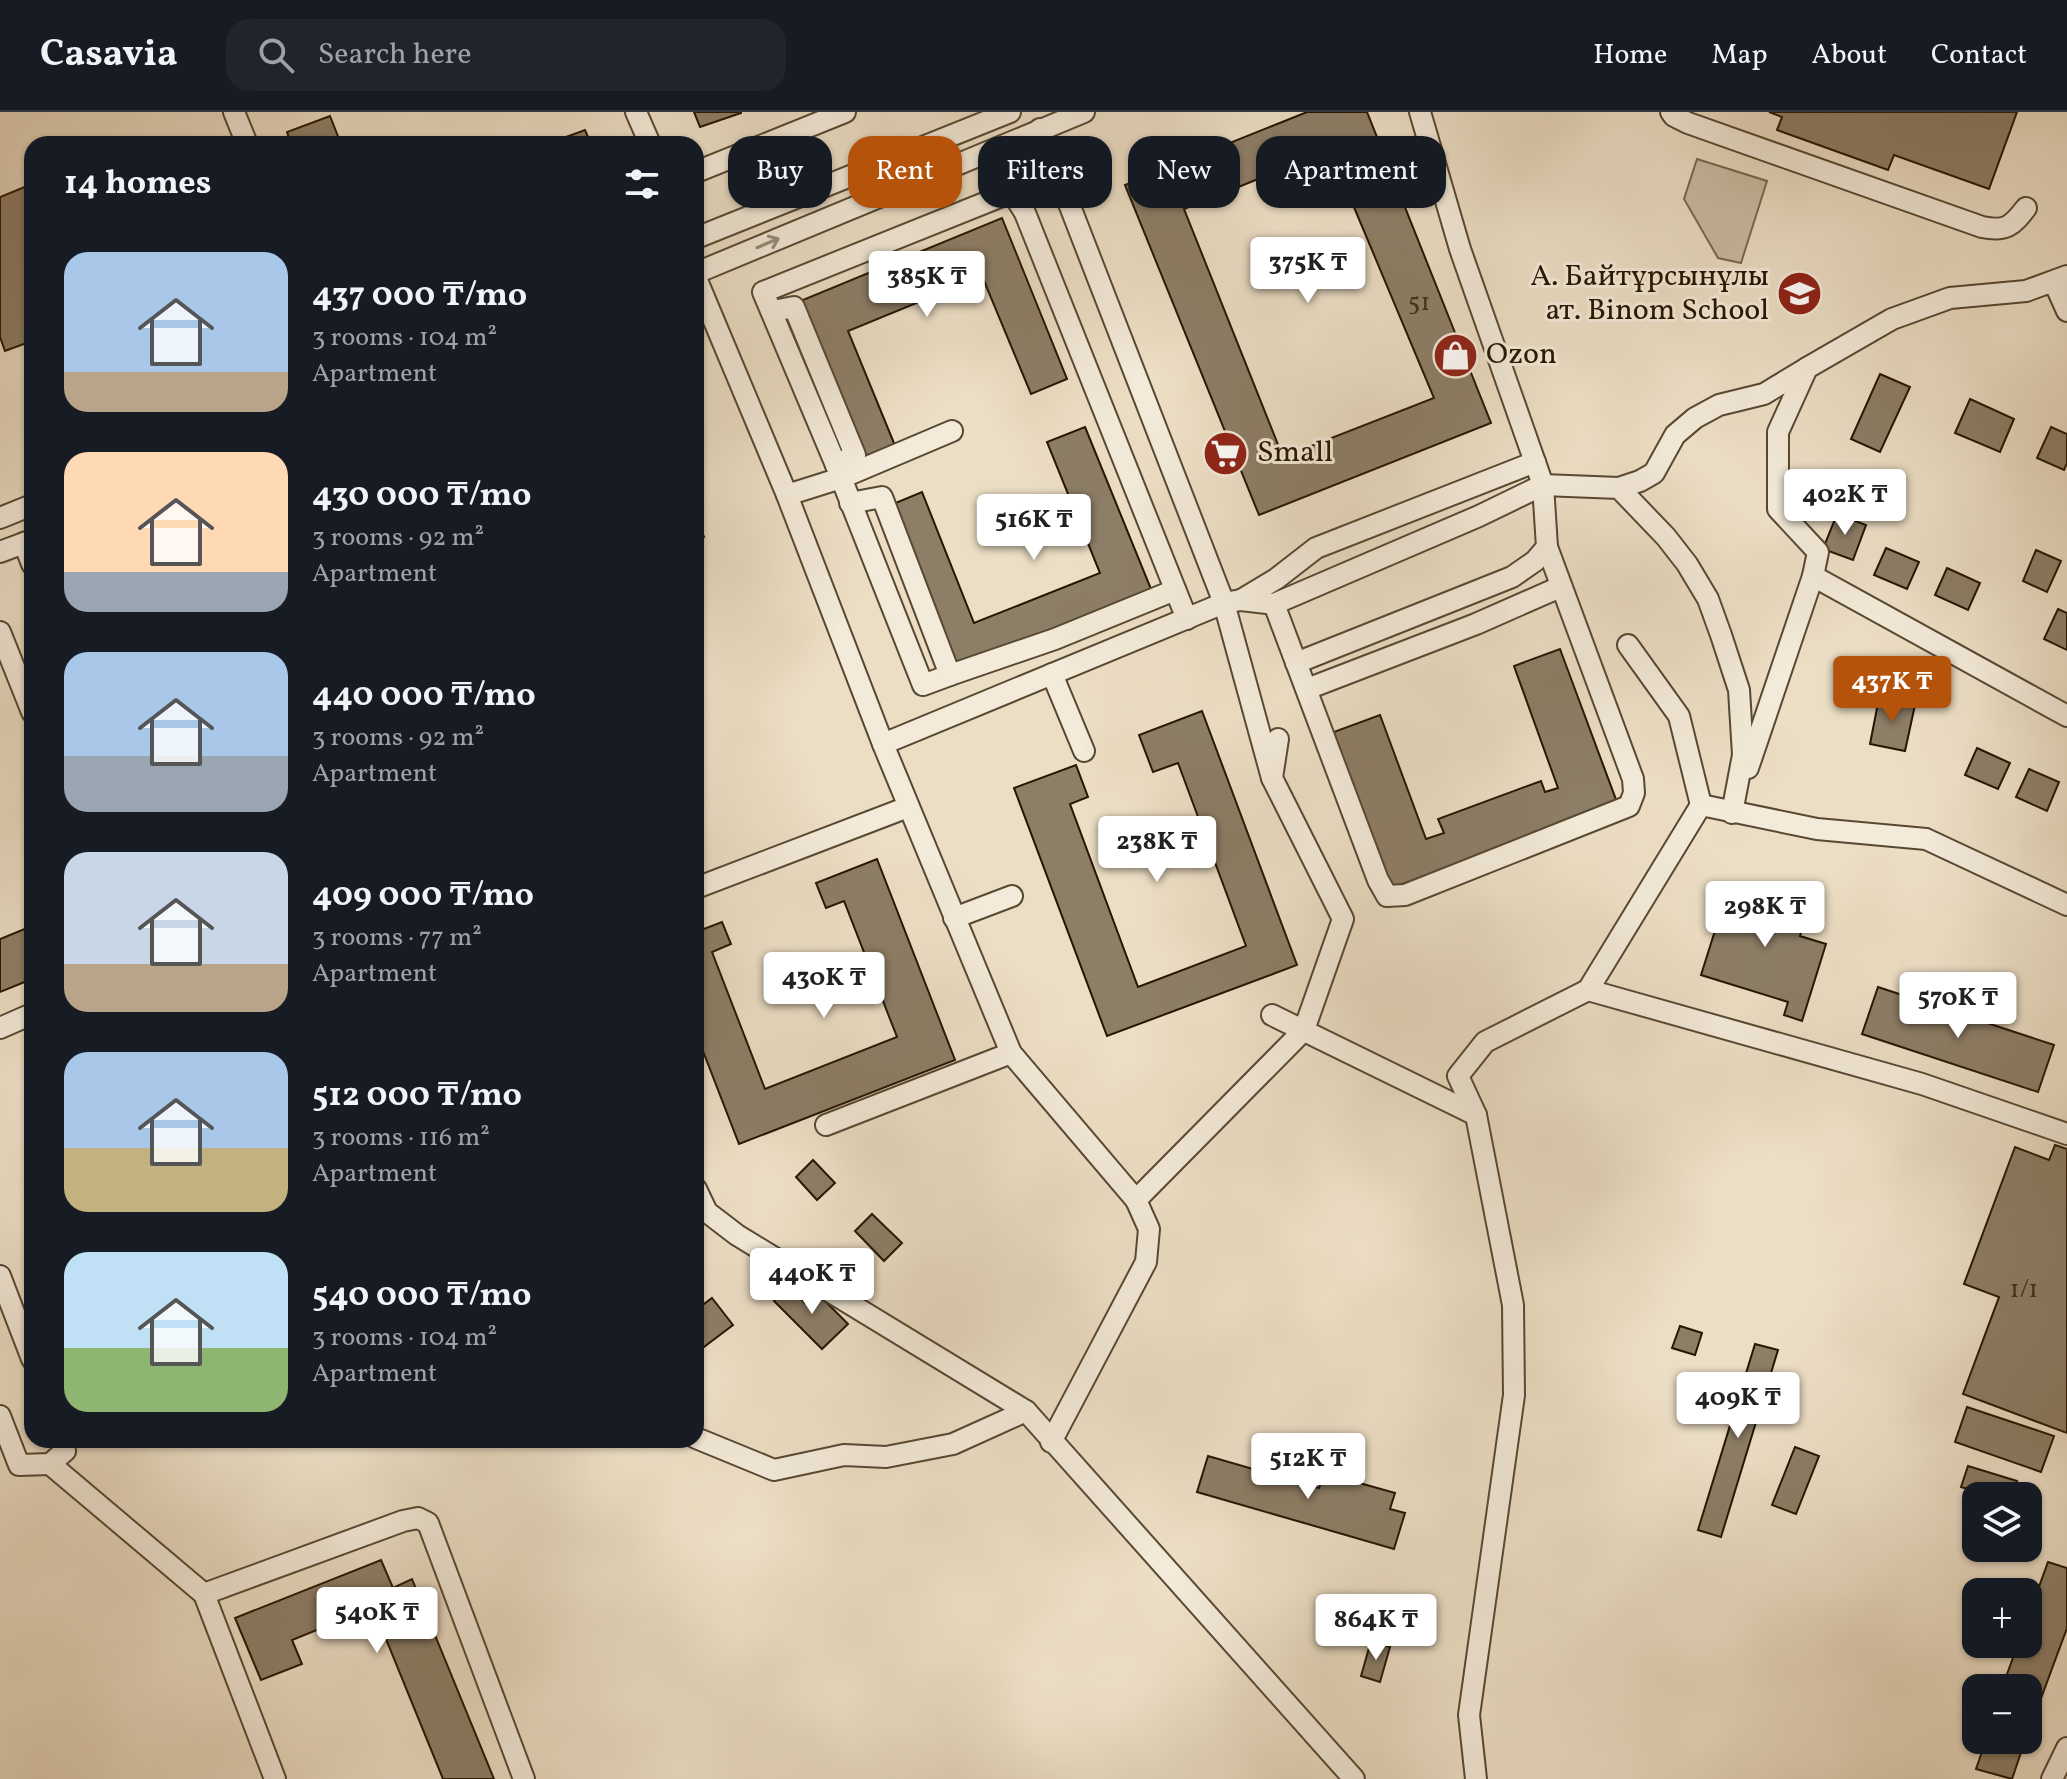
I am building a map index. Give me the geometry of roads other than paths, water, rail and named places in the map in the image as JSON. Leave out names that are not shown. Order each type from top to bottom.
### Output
[{"type":"street","points":[[234,112],[244,136]]},
{"type":"street","points":[[636,112],[646,136]]},
{"type":"street","points":[[704,169],[845,112]]},
{"type":"street","points":[[704,235],[1010,112]]},
{"type":"street","points":[[704,273],[1084,112]]},
{"type":"street","points":[[1274,604],[1378,880],[1387,896],[1405,895],[1629,806],[1634,793],[1633,779],[1547,547],[1543,485],[1460,249],[1420,112]]},
{"type":"street","points":[[1671,112],[1688,123],[1982,227],[1998,230],[2015,223],[2026,208]]},
{"type":"street","points":[[1040,129],[1233,602],[1272,778],[1343,919],[1304,1030],[1136,1200]]},
{"type":"street","points":[[1175,590],[1055,639],[923,685],[763,292],[1012,192],[1025,213],[1187,619]]},
{"type":"street","points":[[1233,602],[1274,604],[1479,516],[1543,485],[1619,488],[1640,481],[1654,473],[1675,435],[1695,418],[1719,405],[1764,394],[1892,319],[1950,298],[2026,291],[2060,279],[2067,311]]},
{"type":"street","points":[[704,295],[787,495],[908,807],[1011,1053],[1136,1200],[1149,1229],[1146,1262],[1051,1442]]},
{"type":"street","points":[[1732,813],[1813,576],[1818,552],[1778,509],[1778,432],[1807,368]]},
{"type":"street","points":[[787,495],[838,472],[952,431]]},
{"type":"street","points":[[883,744],[1233,602],[1276,579],[1316,548],[1535,462]]},
{"type":"street","points":[[1619,488],[1687,564],[1708,599],[1721,635],[1739,690],[1743,755],[1732,813]]},
{"type":"street","points":[[850,503],[882,497],[950,675]]},
{"type":"street","points":[[0,518],[24,508]]},
{"type":"street","points":[[0,552],[24,543]]},
{"type":"street","points":[[1296,663],[1512,577],[1535,561],[1547,547]]},
{"type":"street","points":[[1813,576],[2067,716]]},
{"type":"street","points":[[1307,689],[1476,624],[1560,587]]},
{"type":"street","points":[[0,632],[24,665]]},
{"type":"street","points":[[1476,1779],[1469,1715],[1514,1395],[1513,1305],[1476,1115],[1458,1076],[1485,1042],[1588,990],[1701,805],[1679,716],[1628,645]]},
{"type":"street","points":[[1052,674],[1084,751]]},
{"type":"street","points":[[1272,778],[1278,739]]},
{"type":"street","points":[[1701,805],[1817,829],[1926,839],[2067,905]]},
{"type":"street","points":[[704,885],[908,807]]},
{"type":"street","points":[[954,918],[1012,896]]},
{"type":"street","points":[[1588,990],[1922,1084],[2067,1134]]},
{"type":"street","points":[[1272,1015],[1476,1115]]},
{"type":"street","points":[[0,1028],[24,1018]]},
{"type":"street","points":[[826,1125],[1011,1053]]},
{"type":"street","points":[[704,1218],[737,1235],[1026,1411],[1354,1779]]},
{"type":"street","points":[[0,1276],[24,1338]]},
{"type":"street","points":[[704,1441],[774,1470],[844,1455],[886,1457],[953,1444],[1026,1411]]},
{"type":"street","points":[[0,1416],[19,1465],[50,1464],[65,1451],[64,1448]]},
{"type":"street","points":[[50,1464],[204,1594],[275,1779]]},
{"type":"street","points":[[204,1594],[403,1521],[418,1518],[428,1523],[524,1779]]},
{"type":"street","points":[[2052,1779],[2067,1748]]},
{"type":"place","name":"А. Байтұрсынұлы ат. Binom School","points":[[1800,294]]},
{"type":"place","name":"Ozon","points":[[1455,355]]},
{"type":"place","name":"Small","points":[[1226,453]]}]
